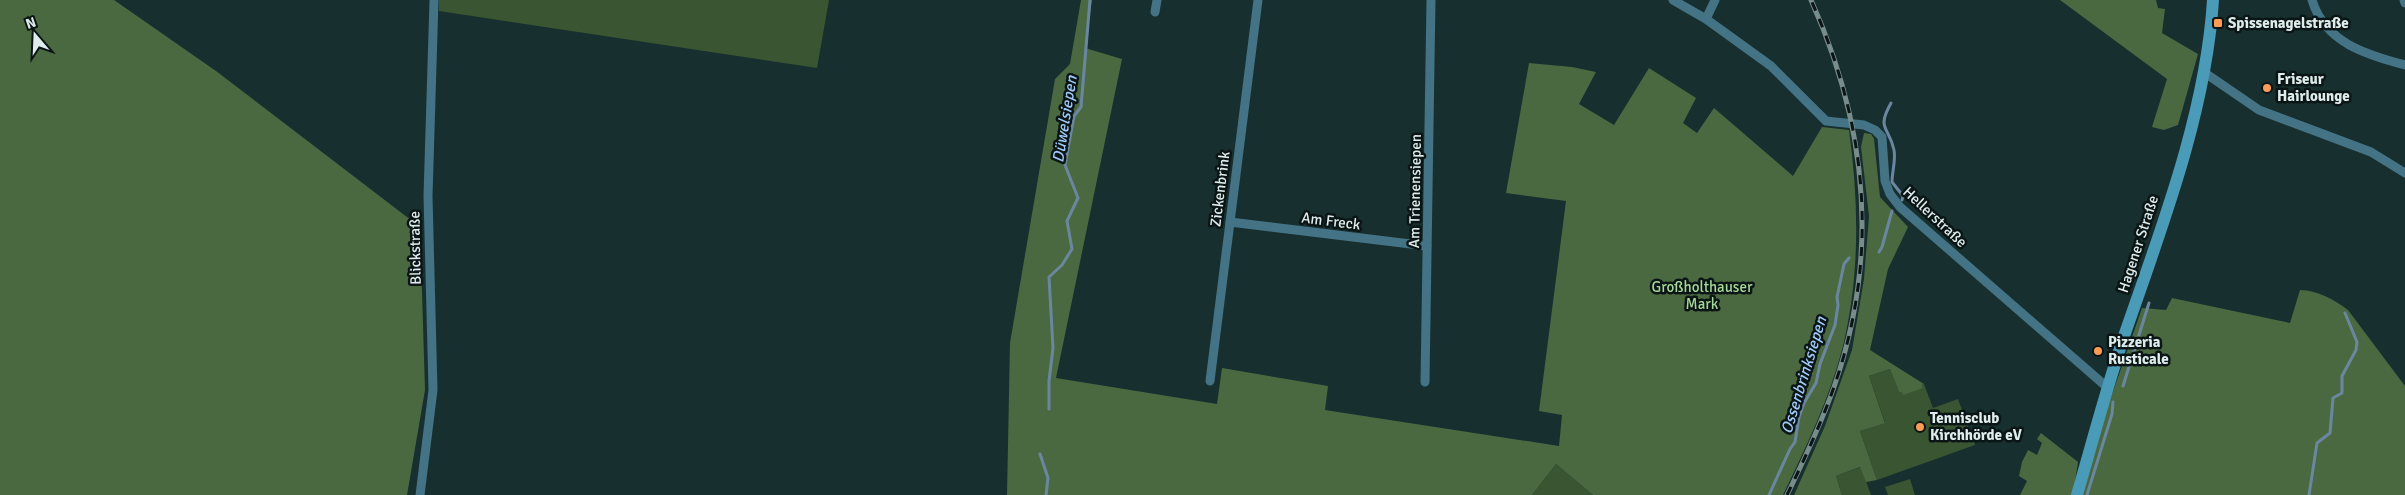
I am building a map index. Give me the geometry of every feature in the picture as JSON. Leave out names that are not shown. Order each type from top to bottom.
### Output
[{"type":"main road","name":"Hagener Straße","points":[[2077,495],[2108,388],[2173,187],[2205,73],[2213,0]]},
{"type":"street","name":"Blickstraße","points":[[420,495],[433,390],[428,196],[434,0]]},
{"type":"street","points":[[1155,12],[1157,0]]},
{"type":"street","name":"Zickenbrink","points":[[1210,381],[1258,0]]},
{"type":"street","name":"Am Trienensiepen","points":[[1425,382],[1431,0]]},
{"type":"street","name":"Hellerstraße","points":[[1673,0],[1706,19],[1771,66],[1826,120],[1864,125],[1875,130],[1882,137],[1885,181],[1890,194],[1900,207],[2108,388]]},
{"type":"street","points":[[1706,19],[1715,0]]},
{"type":"street","points":[[2312,0],[2324,22],[2338,39],[2362,54],[2405,66]]},
{"type":"street","points":[[2205,73],[2259,110],[2371,152],[2405,173]]},
{"type":"street","name":"Am Freck","points":[[1230,222],[1428,246]]},
{"type":"green space","points":[[0,0],[114,0],[216,71],[420,227],[425,390],[407,495],[0,495]]},
{"type":"green space","points":[[439,0],[829,0],[817,68],[439,11]]},
{"type":"green space","name":"Großholthauser Mark","points":[[1081,0],[1092,0],[1085,48],[1122,59],[1056,378],[1217,404],[1222,368],[1328,386],[1325,410],[1559,446],[1562,415],[1539,411],[1566,201],[1506,193],[1529,63],[1572,67],[1596,72],[1579,104],[1614,125],[1649,68],[1696,98],[1683,123],[1697,133],[1714,108],[1793,176],[1822,127],[1849,130],[1855,185],[1856,239],[1853,293],[1849,319],[1838,365],[1824,403],[1783,495],[1593,495],[1556,464],[1532,495],[1007,495],[1010,343],[1055,79],[1070,64]]},
{"type":"green space","points":[[2060,0],[2156,0],[2158,8],[2165,9],[2162,33],[2198,54],[2178,125],[2164,130],[2152,127],[2167,79]]},
{"type":"green space","points":[[1864,133],[1871,134],[1874,139],[1880,197],[1908,227],[1888,269],[1870,350],[1924,384],[1922,385],[1923,388],[1903,395],[1902,392],[1899,392],[1890,369],[1869,376],[1885,423],[1860,431],[1877,480],[1866,482],[1860,467],[1836,476],[1842,495],[1794,495],[1825,426],[1852,350],[1864,279],[1869,216],[1861,147]]},
{"type":"green space","points":[[2300,290],[2326,296],[2348,310],[2405,386],[2405,495],[2083,495],[2107,409],[2142,308],[2166,310],[2172,298],[2290,323]]},
{"type":"green space","name":"Tennisclub Kirchhörde eV","points":[[1890,369],[1899,392],[1923,388],[1922,385],[1924,384],[1933,408],[1958,399],[1975,445],[1877,480],[1860,431],[1885,422],[1869,376]]},
{"type":"green space","points":[[2041,433],[2078,462],[2073,495],[2020,495],[2027,481],[2019,476],[2022,462],[2028,450],[2037,455],[2042,443],[2037,439]]},
{"type":"green space","points":[[1556,464],[1593,495],[1532,495]]},
{"type":"green space","points":[[1861,467],[1871,495],[1842,495],[1836,476]]},
{"type":"green space","points":[[1910,479],[1915,495],[1888,495],[1885,487]]},
{"type":"waterway","name":"Düwelsiepen","points":[[1049,409],[1049,381],[1053,348],[1049,277],[1062,265],[1072,249],[1067,221],[1078,198],[1065,165],[1074,116],[1081,107],[1090,0]]},
{"type":"waterway","name":"Ossenbrinksiepen","points":[[1891,103],[1884,118],[1884,123],[1894,150],[1892,182],[1903,196],[1902,200]]},
{"type":"waterway","name":"Ossenbrinksiepen","points":[[1879,252],[1892,211]]},
{"type":"waterway","name":"Ossenbrinksiepen","points":[[1769,495],[1795,442],[1799,417],[1804,403],[1816,383],[1820,364],[1835,325],[1838,305],[1837,297],[1844,264],[1849,258]]},
{"type":"waterway","points":[[2123,386],[2149,303]]},
{"type":"waterway","points":[[2309,495],[2317,443],[2330,433],[2333,398],[2342,393],[2342,376],[2356,350],[2357,342],[2345,313]]},
{"type":"waterway","points":[[2087,495],[2112,414],[2113,402]]},
{"type":"waterway","name":"Düwelsiepen","points":[[1040,454],[1048,478],[1046,495]]},
{"type":"railway","points":[[1787,495],[1829,401],[1849,338],[1858,289],[1862,240],[1861,192],[1855,143],[1845,95],[1830,48],[1811,0]]},
{"type":"place","name":"Spissenagelstraße","points":[[2218,23]]},
{"type":"place","name":"Friseur Hairlounge","points":[[2267,88]]},
{"type":"place","name":"Pizzeria Rusticale","points":[[2098,351]]},
{"type":"place","name":"Tennisclub Kirchhörde eV","points":[[1920,427]]}]
